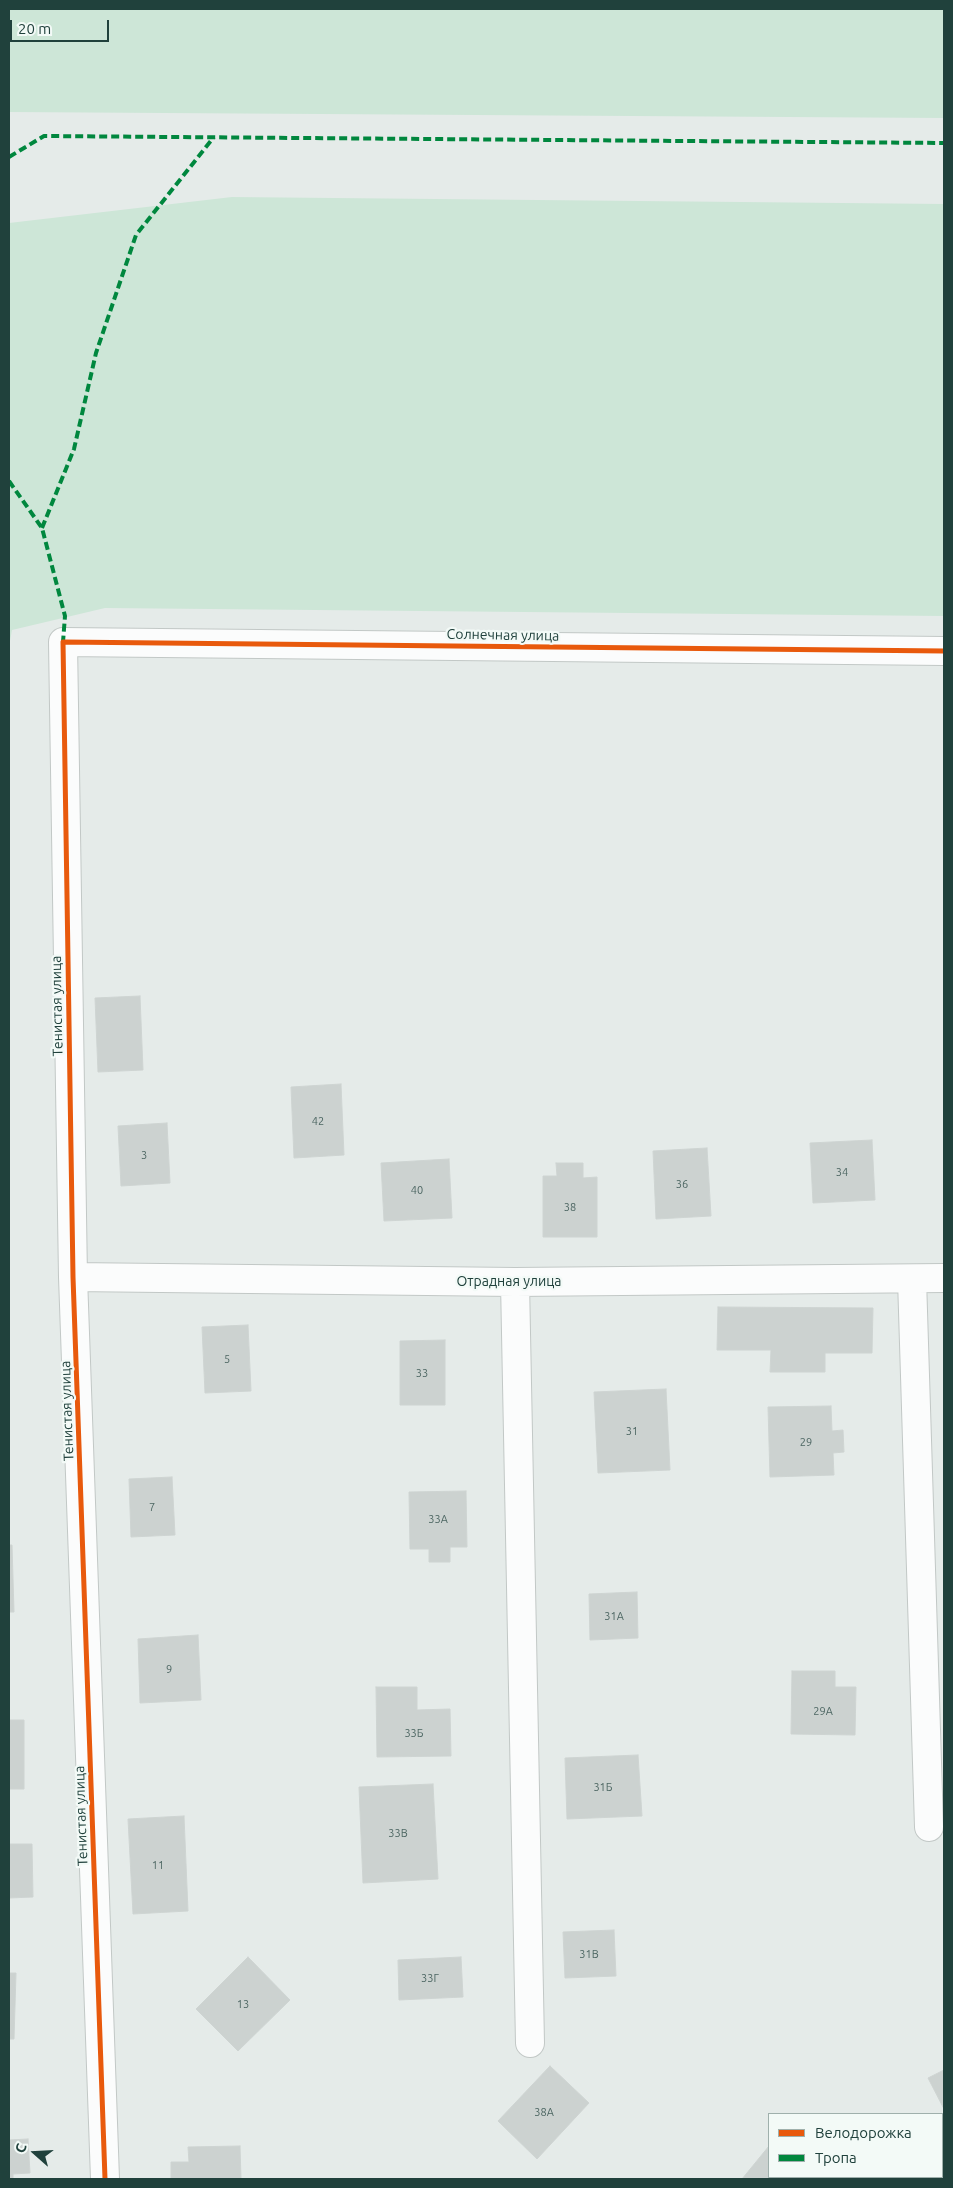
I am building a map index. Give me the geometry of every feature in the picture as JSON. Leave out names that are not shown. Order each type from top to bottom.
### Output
[{"type":"street","name":"Солнечная улица","points":[[62,642],[944,650]]},
{"type":"street","name":"Тенистая улица","points":[[62,642],[73,1278],[105,2179]]},
{"type":"street","name":"Отрадная улица","points":[[73,1278],[515,1282],[944,1278]]},
{"type":"street","points":[[912,1279],[928,1827]]},
{"type":"street","points":[[515,1282],[530,2043]]},
{"type":"green space","points":[[9,9],[944,9],[944,118],[9,112]]},
{"type":"green space","points":[[232,197],[944,204],[944,616],[105,608],[12,630],[9,646],[9,223]]},
{"type":"building","points":[[140,996],[143,1070],[98,1072],[95,998]]},
{"type":"building","points":[[341,1084],[344,1155],[294,1158],[291,1087]]},
{"type":"building","points":[[167,1123],[170,1183],[121,1186],[118,1126]]},
{"type":"building","points":[[872,1140],[875,1200],[813,1203],[810,1143]]},
{"type":"building","points":[[707,1148],[711,1216],[656,1219],[653,1151]]},
{"type":"building","points":[[449,1159],[452,1218],[384,1221],[381,1163]]},
{"type":"building","points":[[556,1163],[583,1163],[583,1178],[597,1177],[597,1237],[543,1237],[543,1176],[557,1176]]},
{"type":"building","points":[[718,1307],[873,1308],[872,1353],[825,1353],[825,1372],[770,1372],[771,1350],[717,1350]]},
{"type":"building","points":[[248,1325],[251,1391],[205,1393],[202,1327]]},
{"type":"building","points":[[445,1340],[445,1405],[400,1405],[400,1341]]},
{"type":"building","points":[[666,1389],[670,1470],[598,1473],[594,1392]]},
{"type":"building","points":[[831,1406],[832,1431],[843,1430],[844,1452],[833,1453],[834,1475],[770,1477],[768,1407]]},
{"type":"building","points":[[172,1477],[175,1535],[131,1537],[129,1479]]},
{"type":"building","points":[[466,1491],[467,1547],[450,1547],[450,1562],[429,1562],[429,1549],[410,1549],[409,1492]]},
{"type":"building","points":[[9,1545],[12,1545],[14,1612],[9,1612]]},
{"type":"building","points":[[637,1592],[638,1638],[590,1640],[589,1594]]},
{"type":"building","points":[[198,1635],[201,1700],[140,1703],[138,1639]]},
{"type":"building","points":[[792,1671],[835,1671],[835,1687],[856,1687],[855,1735],[791,1734]]},
{"type":"building","points":[[376,1687],[417,1687],[417,1710],[450,1709],[451,1756],[377,1757]]},
{"type":"building","points":[[9,1720],[24,1720],[24,1789],[9,1789]]},
{"type":"building","points":[[638,1755],[642,1816],[567,1819],[565,1758]]},
{"type":"building","points":[[433,1784],[438,1879],[363,1883],[359,1787]]},
{"type":"building","points":[[184,1816],[188,1911],[133,1914],[128,1819]]},
{"type":"building","points":[[9,1844],[32,1844],[33,1897],[9,1898]]},
{"type":"building","points":[[614,1930],[616,1976],[565,1978],[563,1932]]},
{"type":"building","points":[[248,1957],[290,2000],[238,2051],[196,2009]]},
{"type":"building","points":[[461,1957],[463,1997],[399,2000],[398,1960]]},
{"type":"building","points":[[9,1973],[16,1973],[14,2039],[9,2039]]},
{"type":"building","points":[[550,2066],[589,2103],[537,2159],[498,2121]]},
{"type":"building","points":[[944,2070],[944,2109],[928,2078]]},
{"type":"building","points":[[28,2139],[30,2173],[13,2174],[13,2179],[9,2179],[9,2140]]},
{"type":"building","points":[[240,2146],[241,2179],[171,2179],[171,2162],[189,2162],[188,2147]]},
{"type":"building","points":[[768,2147],[768,2178],[816,2179],[742,2179]]},
{"type":"marked path","points":[[9,157],[44,136],[944,143]]},
{"type":"marked path","points":[[42,528],[74,449],[96,353],[136,235],[214,137]]},
{"type":"marked path","points":[[9,481],[42,528],[65,616],[63,642]]},
{"type":"cycle path","points":[[105,2179],[73,1277],[63,642],[944,651]]}]
